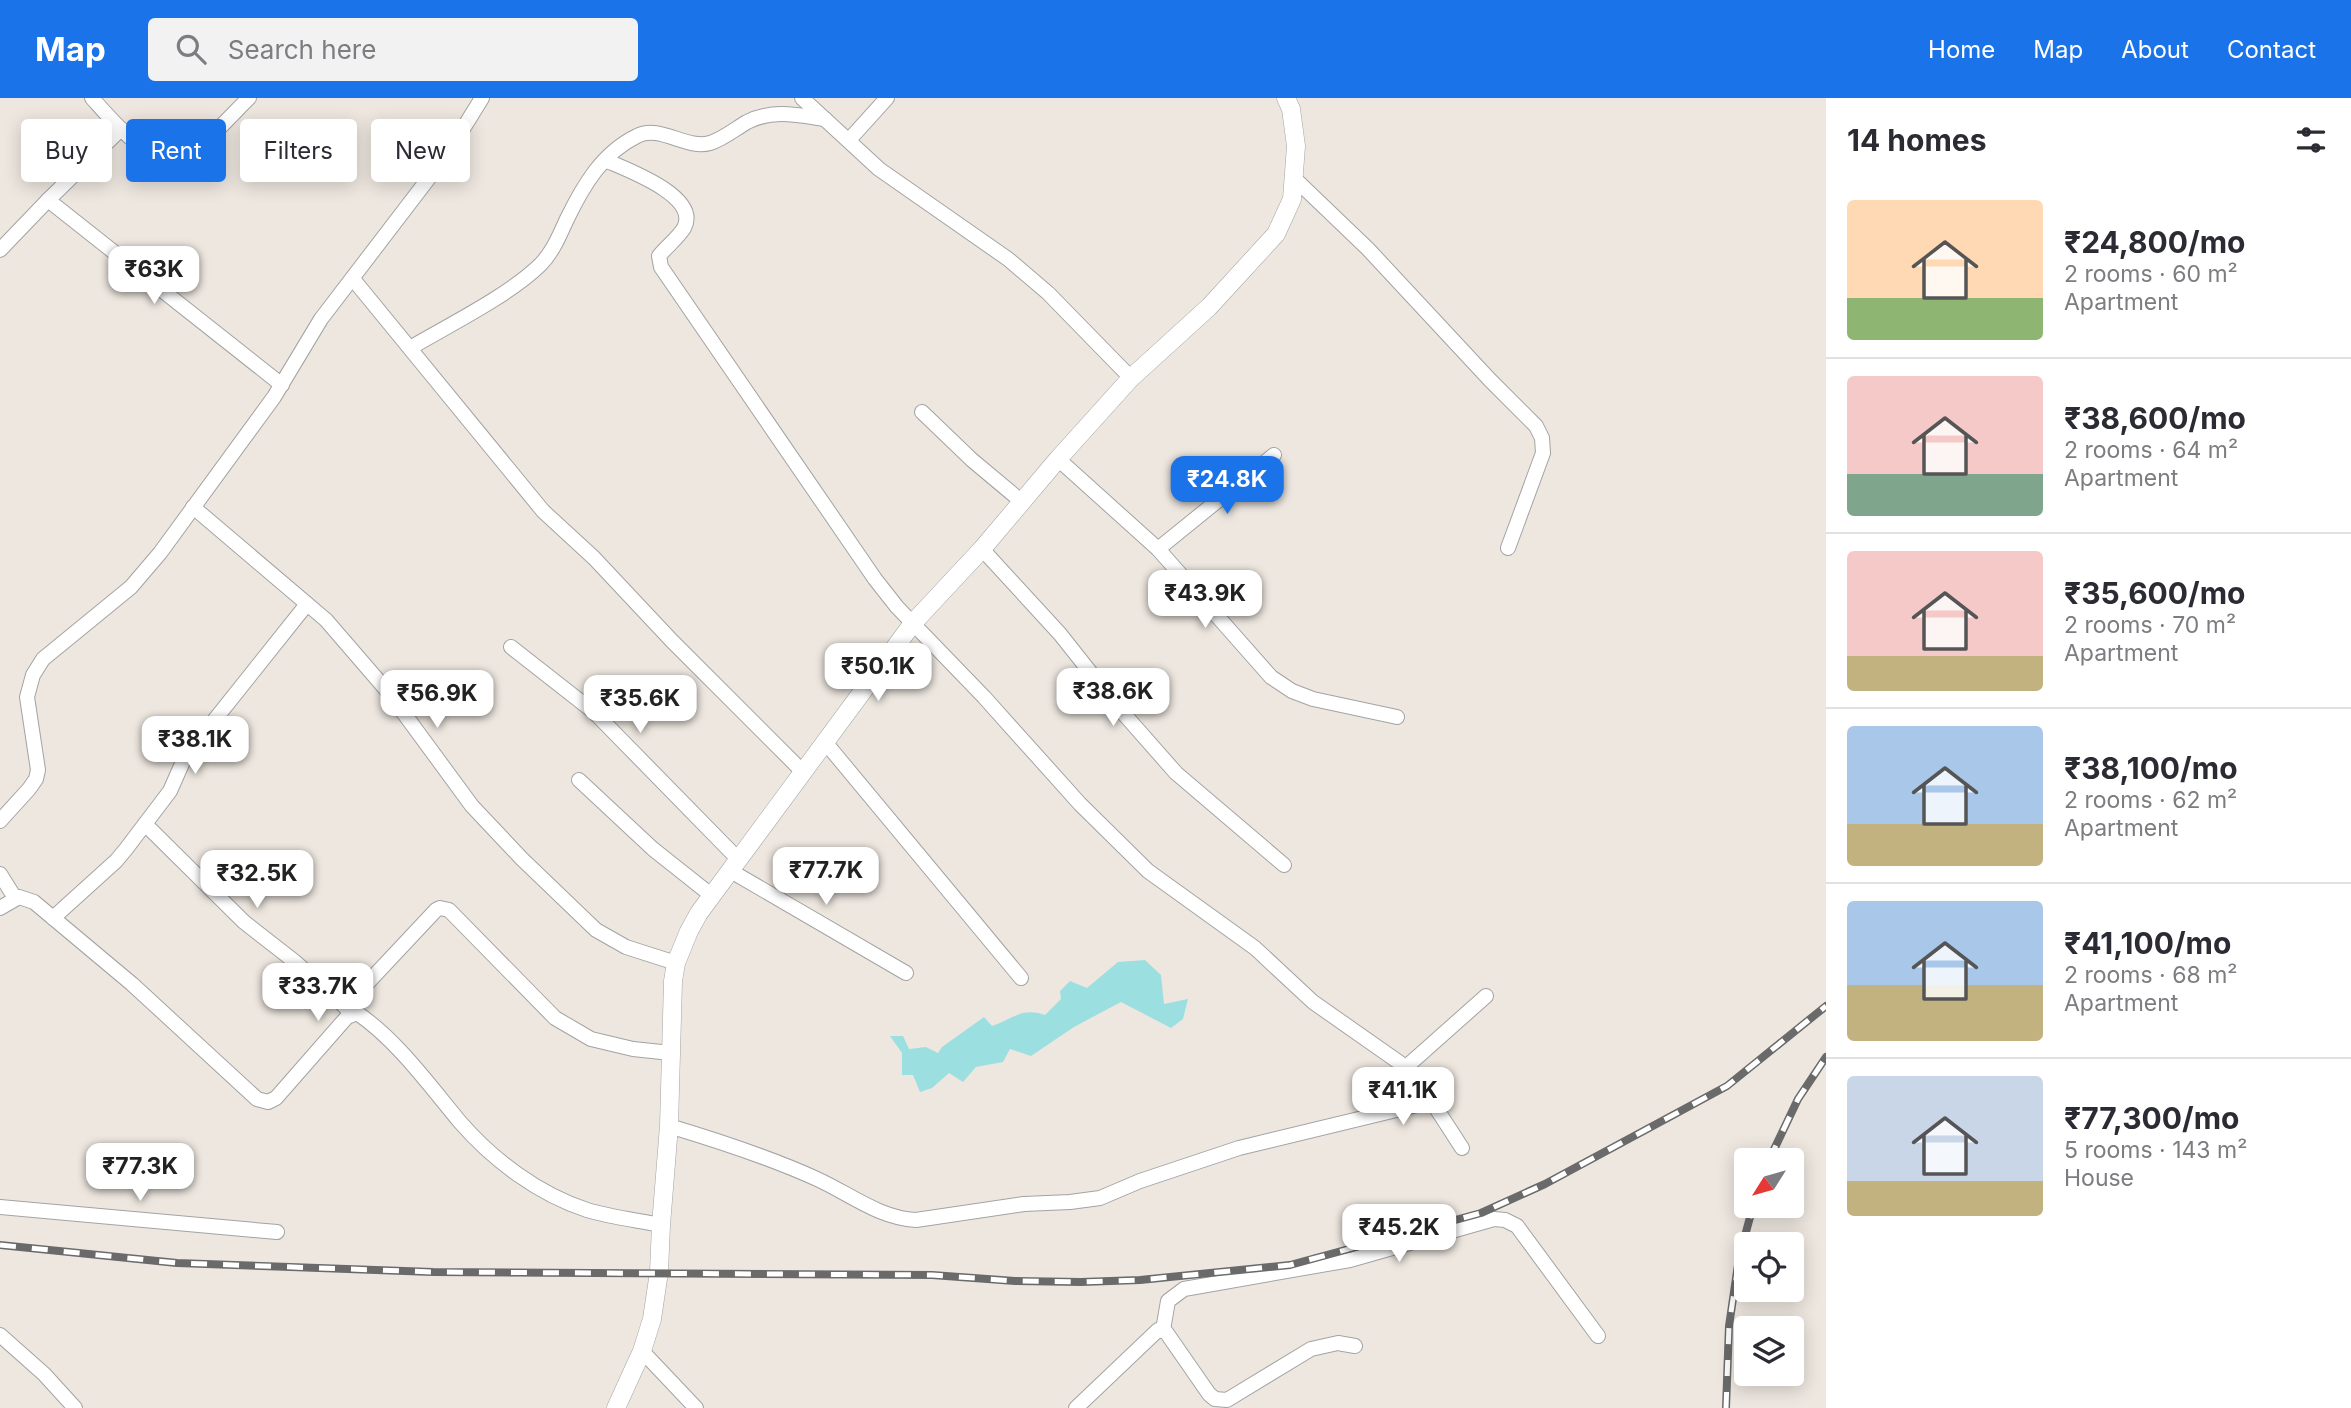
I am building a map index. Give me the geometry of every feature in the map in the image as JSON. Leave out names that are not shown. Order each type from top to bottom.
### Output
[{"type":"street","points":[[92,98],[121,129],[147,150],[164,158],[178,158],[197,148],[249,98]]},
{"type":"street","points":[[0,821],[36,779],[38,770],[27,697],[33,675],[43,659],[131,587],[160,554],[282,385],[321,319],[448,153],[482,98]]},
{"type":"street","points":[[803,98],[878,169],[1008,258],[1048,293],[1131,378]]},
{"type":"street","points":[[849,140],[887,98]]},
{"type":"street","points":[[616,1408],[642,1350],[652,1319],[659,1272],[669,1126],[672,1007],[676,963],[689,931],[711,895],[913,623],[982,549],[1021,501],[1131,378],[1209,307],[1276,234],[1292,199],[1294,178],[1296,146],[1291,109],[1286,98]]},
{"type":"street","points":[[410,348],[495,299],[540,265],[554,248],[596,168],[637,136],[650,132],[702,145],[718,140],[764,115],[777,113],[825,119]]},
{"type":"street","points":[[0,250],[121,129]]},
{"type":"street","points":[[605,160],[653,182],[683,205],[686,213],[685,226],[659,256],[661,267],[875,579],[897,607],[984,697],[1080,804],[1148,871],[1245,940],[1312,1002],[1405,1068],[1425,1089],[1462,1148]]},
{"type":"street","points":[[1294,178],[1368,249],[1536,426],[1542,438],[1544,453],[1508,548]]},
{"type":"street","points":[[48,200],[282,385]]},
{"type":"street","points":[[353,279],[543,511],[594,558],[672,641],[804,773]]},
{"type":"street","points":[[922,412],[972,460],[1021,501]]},
{"type":"street","points":[[1158,550],[1274,455]]},
{"type":"street","points":[[1058,459],[1158,550],[1271,677],[1292,691],[1313,699],[1397,717]]},
{"type":"street","points":[[194,508],[326,621],[388,693],[459,791],[522,859],[597,930],[626,947],[676,963]]},
{"type":"street","points":[[982,549],[1060,634],[1117,706],[1177,773],[1284,865]]},
{"type":"street","points":[[53,918],[117,861],[170,791],[185,757],[307,604]]},
{"type":"street","points":[[511,647],[594,712],[734,864],[906,973]]},
{"type":"street","points":[[825,742],[1021,978]]},
{"type":"street","points":[[579,780],[653,849],[711,895]]},
{"type":"street","points":[[145,824],[244,922],[348,1010],[360,1015],[413,1065],[488,1152],[520,1176],[563,1200],[589,1210],[661,1225]]},
{"type":"street","points":[[0,874],[15,898]]},
{"type":"street","points":[[0,908],[15,898],[28,899],[132,984],[257,1099],[264,1102],[271,1101],[279,1094],[436,910],[444,908],[555,1018],[591,1039],[633,1049],[671,1053]]},
{"type":"street","points":[[1405,1068],[1486,996]]},
{"type":"street","points":[[669,1126],[789,1167],[879,1211],[903,1219],[916,1220],[1024,1204],[1100,1198],[1140,1181],[1239,1148],[1421,1104],[1427,1094]]},
{"type":"street","points":[[0,1207],[277,1232]]},
{"type":"street","points":[[1163,1331],[1168,1301],[1184,1289],[1350,1260],[1494,1219],[1505,1220],[1517,1226],[1598,1336]]},
{"type":"street","points":[[1163,1331],[1203,1387],[1215,1399],[1221,1400],[1227,1400],[1311,1349],[1338,1343],[1355,1346]]},
{"type":"street","points":[[1076,1408],[1155,1333],[1163,1331]]},
{"type":"street","points":[[0,1335],[44,1374],[75,1408]]},
{"type":"street","points":[[642,1350],[696,1408]]},
{"type":"water","points":[[1145,960],[1161,975],[1164,1004],[1188,999],[1183,1019],[1171,1028],[1121,1002],[1074,1027],[1031,1056],[1010,1049],[1003,1062],[976,1067],[963,1082],[949,1073],[932,1088],[920,1092],[913,1075],[902,1075],[902,1053],[890,1036],[903,1036],[909,1049],[926,1047],[938,1053],[942,1047],[984,1017],[992,1026],[1023,1013],[1045,1015],[1061,999],[1060,991],[1070,981],[1087,988],[1118,962]]},
{"type":"railway","points":[[0,1245],[177,1263],[433,1272],[932,1275],[1081,1282],[1140,1280],[1290,1265],[1481,1213],[1545,1184],[1727,1086],[1826,1006]]},
{"type":"railway","points":[[1775,1148],[1798,1099],[1826,1057]]},
{"type":"railway","points":[[1726,1408],[1729,1326],[1739,1258],[1750,1218]]}]
